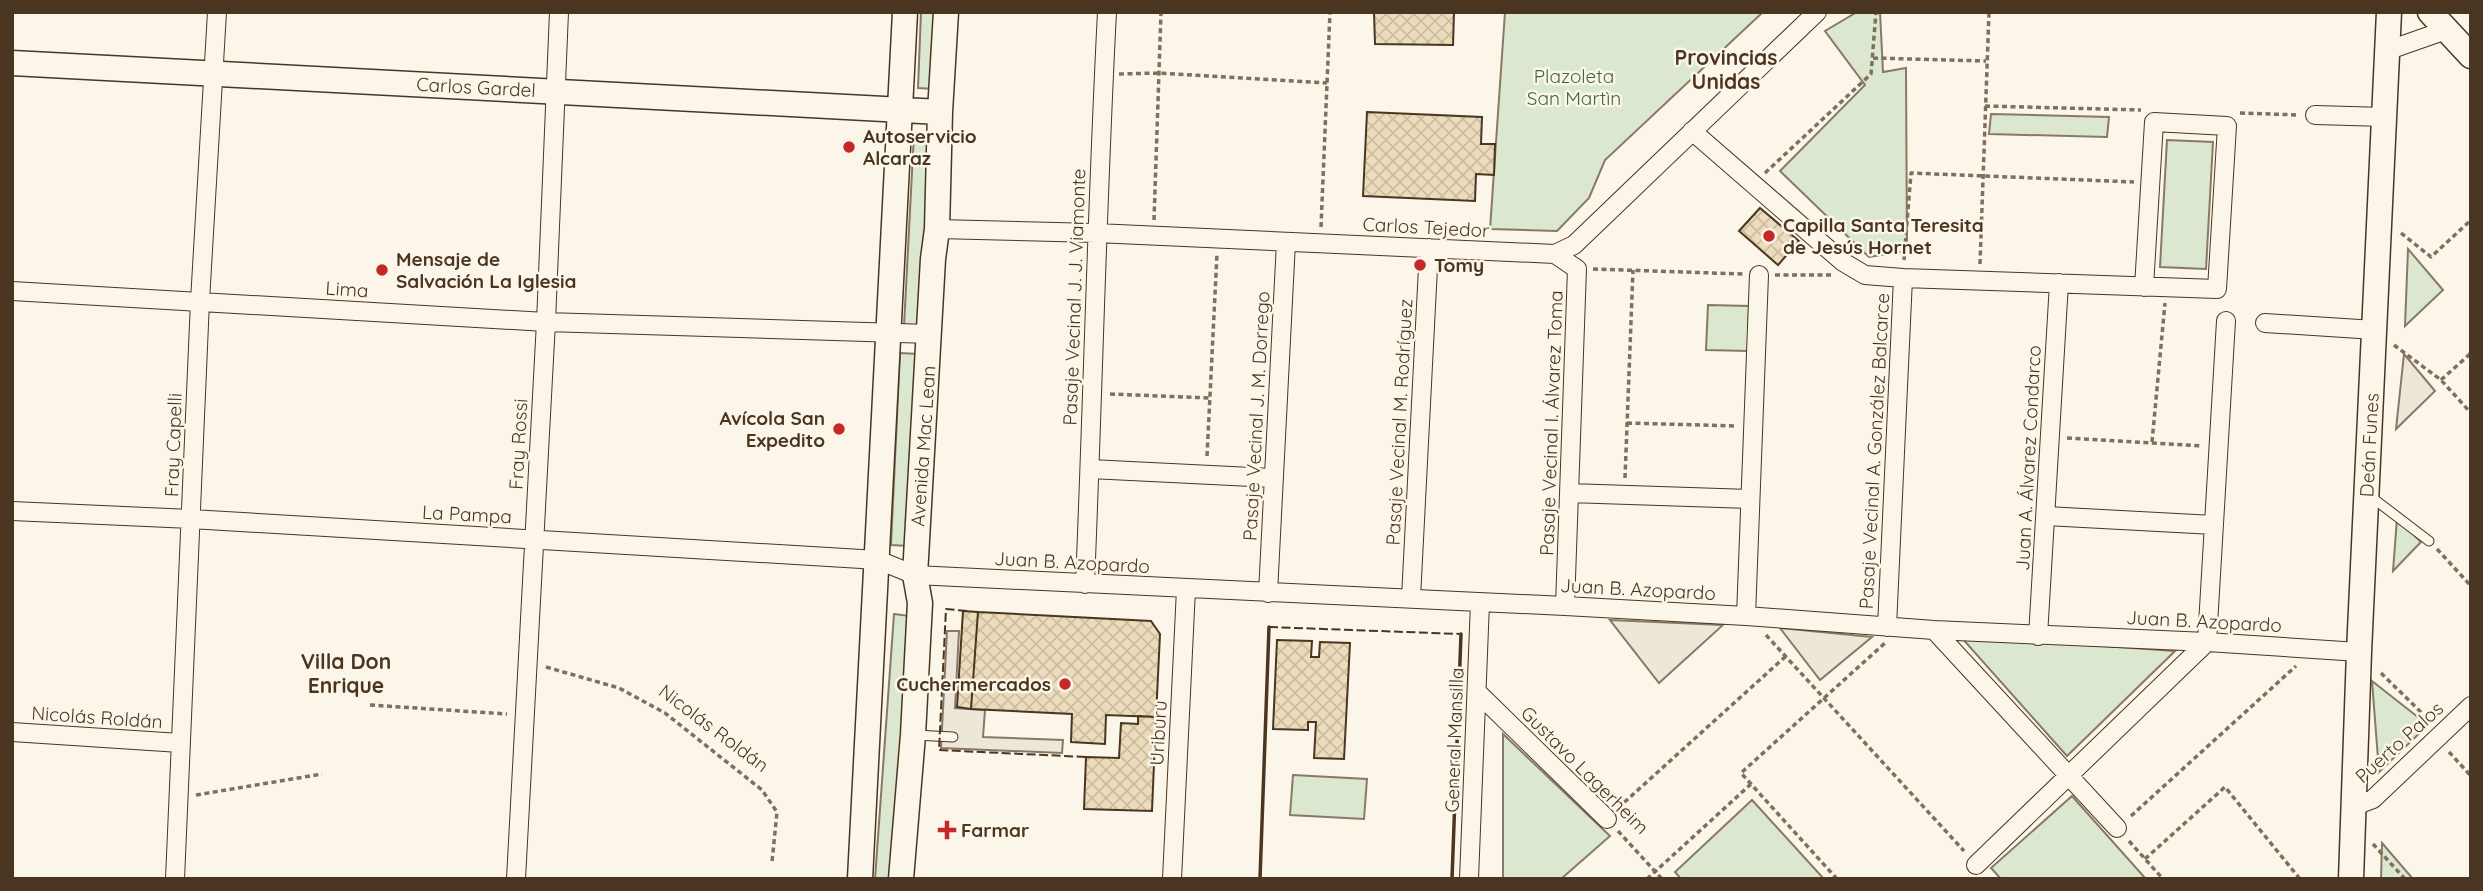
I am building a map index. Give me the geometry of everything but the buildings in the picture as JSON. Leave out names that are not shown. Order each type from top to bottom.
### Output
[{"type":"street","name":"Fray Capelli","points":[[175,879],[200,301],[217,12]]},
{"type":"street","name":"Fray Rossi","points":[[516,879],[546,322],[559,12]]},
{"type":"street","name":"Avenida Mac Lean","points":[[860,879],[905,12]]},
{"type":"street","name":"Avenida Mac Lean","points":[[901,879],[920,603],[915,575],[937,229],[946,12]]},
{"type":"street","name":"Pasaje Vecinal J. J. Viamonte","points":[[1085,584],[1096,233],[1107,12]]},
{"type":"street","points":[[1555,254],[1574,245],[1817,12]]},
{"type":"street","name":"Deán Funes","points":[[2351,879],[2389,12]]},
{"type":"street","points":[[2389,50],[2438,21],[2471,55]]},
{"type":"street","name":"Carlos Gardel","points":[[12,63],[940,112]]},
{"type":"street","points":[[2315,115],[2385,117]]},
{"type":"street","points":[[1692,131],[1843,262],[1865,275],[1903,278],[1980,280],[2144,287],[2217,289],[2227,126],[2154,122],[2144,287]]},
{"type":"street","name":"Carlos Tejedor","points":[[937,229],[1096,233],[1555,254]]},
{"type":"street","name":"Pasaje Vecinal J. M. Dorrego","points":[[1269,593],[1286,242]]},
{"type":"street","name":"Pasaje Vecinal M. Rodríguez","points":[[1411,598],[1429,248]]},
{"type":"street","name":"Pasaje Vecinal I. Álvarez Toma","points":[[1555,254],[1577,269],[1565,606]]},
{"type":"street","points":[[1746,616],[1759,275]]},
{"type":"street","name":"Pasaje Vecinal A. González Balcarce","points":[[1895,627],[1903,278]]},
{"type":"street","name":"Juan A. Álvarez Condarco","points":[[2038,636],[2059,283]]},
{"type":"street","name":"Lima","points":[[12,291],[546,322],[930,334]]},
{"type":"street","points":[[1976,865],[2207,642],[2226,321]]},
{"type":"street","points":[[2265,323],[2375,330]]},
{"type":"street","points":[[1090,469],[1274,478]]},
{"type":"street","points":[[1569,493],[1751,499]]},
{"type":"street","name":"La Pampa","points":[[12,511],[191,519],[878,560],[915,575]]},
{"type":"street","points":[[2046,516],[2214,525]]},
{"type":"street","name":"Juan B. Azopardo","points":[[915,575],[1565,606],[1934,630],[2207,642],[2359,652]]},
{"type":"street","name":"Uriburu","points":[[1172,879],[1186,589]]},
{"type":"street","name":"General Mansilla","points":[[1469,879],[1480,603]]},
{"type":"street","points":[[1934,630],[2117,828]]},
{"type":"street","name":"Gustavo Lagerheim","points":[[1476,692],[1607,819]]},
{"type":"street","name":"Puerto Palos","points":[[2353,814],[2373,799],[2471,706]]},
{"type":"street","name":"Nicolás Roldán","points":[[12,732],[180,743]]},
{"type":"lane","points":[[2367,494],[2429,541]]},
{"type":"lane","points":[[913,735],[953,737]]},
{"type":"path","points":[[1153,236],[1161,12]]},
{"type":"path","points":[[1320,243],[1330,12]]},
{"type":"path","points":[[1754,184],[1871,74],[1876,12]]},
{"type":"path","points":[[1980,280],[1989,12]]},
{"type":"path","points":[[1872,58],[1986,61]]},
{"type":"path","points":[[1104,74],[1159,74],[1327,83]]},
{"type":"path","points":[[1903,278],[1911,173],[2150,183]]},
{"type":"path","points":[[2380,216],[2431,257],[2471,220]]},
{"type":"path","points":[[1206,475],[1218,238]]},
{"type":"path","points":[[1577,269],[1759,275],[1865,275]]},
{"type":"path","points":[[1624,495],[1633,270]]},
{"type":"path","points":[[2152,443],[2166,287]]},
{"type":"path","points":[[2375,330],[2441,380],[2471,413]]},
{"type":"path","points":[[2441,380],[2471,353]]},
{"type":"path","points":[[1093,393],[1210,398]]},
{"type":"path","points":[[1627,423],[1753,426]]},
{"type":"path","points":[[2050,438],[2219,446]]},
{"type":"path","points":[[2429,541],[2471,586]]},
{"type":"path","points":[[1746,616],[1824,697],[1976,865]]},
{"type":"path","points":[[1837,879],[1741,773],[1895,627]]},
{"type":"path","points":[[2162,878],[2117,828],[2315,648]]},
{"type":"path","points":[[2359,652],[2439,735],[2471,776]]},
{"type":"path","points":[[1607,819],[1786,656]]},
{"type":"path","name":"Nicolás Roldán","points":[[528,662],[619,688],[666,713],[762,790],[777,812],[772,863]]},
{"type":"path","points":[[370,705],[524,715]]},
{"type":"path","points":[[177,799],[322,774]]},
{"type":"path","points":[[1647,879],[1751,784]]},
{"type":"path","points":[[2145,859],[2225,786],[2300,879]]},
{"type":"path","points":[[2353,814],[2405,879]]},
{"type":"path","name":"Gustavo Lagerheim","points":[[1607,819],[1662,879]]},
{"type":"green space","points":[[921,12],[938,12],[935,89],[918,88]]},
{"type":"green space","name":"Plazoleta San Martìn","points":[[1505,12],[1763,12],[1605,160],[1589,198],[1557,231],[1490,229]]},
{"type":"green space","points":[[1857,12],[1880,12],[1883,72],[1906,68],[1907,251],[1869,257],[1780,171],[1865,85],[1825,31]]},
{"type":"green space","points":[[1991,114],[2109,117],[2107,137],[1989,134]]},
{"type":"green space","points":[[914,134],[932,135],[922,327],[904,326]]},
{"type":"green space","points":[[2167,140],[2213,142],[2206,269],[2160,267]]},
{"type":"green space","points":[[2408,249],[2443,290],[2405,326]]},
{"type":"green space","points":[[1708,305],[1749,306],[1748,351],[1706,350]]},
{"type":"green space","points":[[900,353],[918,354],[909,546],[891,545]]},
{"type":"green space","points":[[2397,518],[2421,542],[2393,571]]},
{"type":"green space","points":[[894,614],[910,616],[892,879],[875,879]]},
{"type":"green space","points":[[1960,636],[2175,651],[2067,756]]},
{"type":"green space","points":[[2372,681],[2428,725],[2379,772]]},
{"type":"green space","points":[[1503,734],[1610,836],[1561,879],[1503,879]]},
{"type":"green space","points":[[1293,775],[1367,779],[1364,819],[1290,815]]},
{"type":"green space","points":[[2072,796],[2146,879],[2001,879],[1991,868]]},
{"type":"green space","points":[[1752,800],[1824,879],[1681,879],[1675,872]]},
{"type":"green space","points":[[2382,843],[2413,879],[2381,879]]},
{"type":"shaded area","points":[[2404,354],[2435,391],[2396,429]]},
{"type":"shaded area","points":[[1610,620],[1723,625],[1659,683]]},
{"type":"shaded area","points":[[1780,628],[1872,637],[1820,680]]},
{"type":"shaded area","points":[[947,631],[959,631],[955,708],[985,710],[983,737],[1063,740],[1062,753],[941,748]]},
{"type":"fence","points":[[967,611],[946,609],[939,750],[1086,757]]},
{"type":"fence","points":[[1269,627],[1461,634]]},
{"type":"wall","points":[[1260,879],[1269,627]]},
{"type":"wall","points":[[1452,879],[1461,634]]},
{"type":"place","name":"Autoservicio Alcaraz","points":[[849,147]]},
{"type":"place","name":"Capilla Santa Teresita de Jesús Hornet","points":[[1769,236]]},
{"type":"place","name":"Tomy","points":[[1420,265]]},
{"type":"place","name":"Mensaje de Salvación La Iglesia","points":[[382,270]]},
{"type":"place","name":"Avícola San Expedito","points":[[839,429]]},
{"type":"place","name":"Cuchermercados","points":[[1065,684]]},
{"type":"place","name":"Farmar","points":[[947,830]]},
{"type":"district","name":"Provincias Unidas","points":[[1726,70]]},
{"type":"district","name":"Villa Don Enrique","points":[[346,674]]}]
